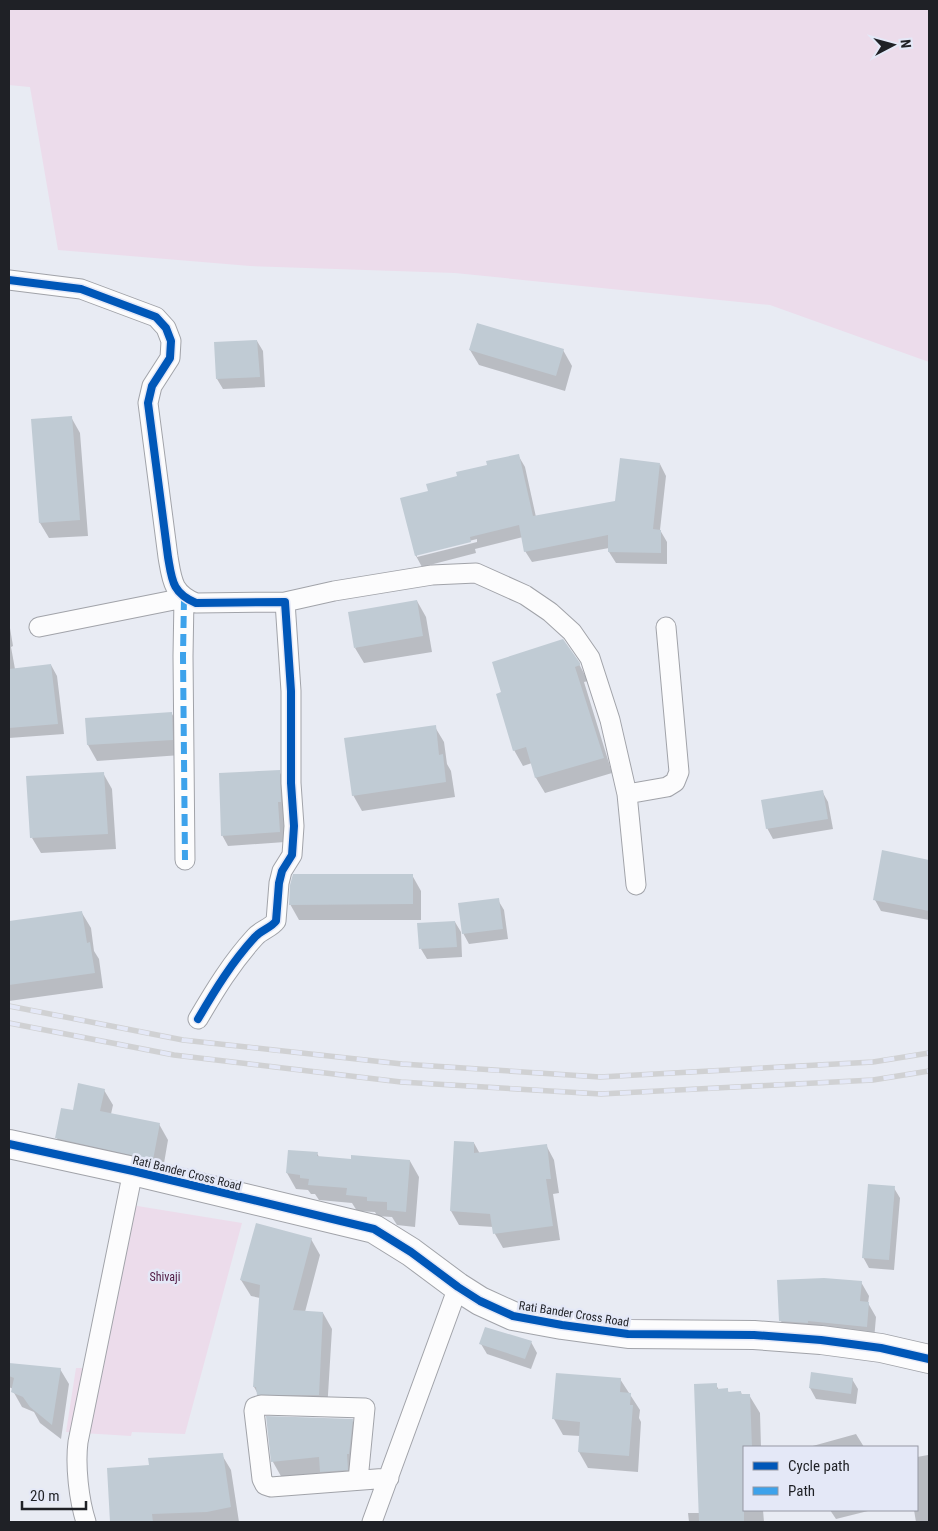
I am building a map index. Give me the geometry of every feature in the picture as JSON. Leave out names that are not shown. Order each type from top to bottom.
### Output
[{"type":"street","points":[[9,280],[82,289],[156,317],[166,328],[171,341],[170,358],[152,386],[148,403],[168,557],[173,582],[184,598],[196,603],[284,602],[334,591],[432,575],[476,573],[524,595],[550,612],[572,632],[590,658],[610,720],[626,794],[636,885]]},
{"type":"street","points":[[39,627],[184,598]]},
{"type":"street","points":[[184,598],[185,860]]},
{"type":"street","points":[[198,1019],[222,977],[256,935],[276,921],[279,882],[282,872],[292,855],[294,826],[291,783],[291,691],[284,602]]},
{"type":"street","points":[[626,794],[667,787],[675,782],[679,772],[666,627]]},
{"type":"street","name":"Rati Bander Cross Road","points":[[9,1144],[134,1171],[374,1229],[411,1252],[458,1288],[480,1301],[513,1316],[628,1334],[754,1335],[821,1340],[881,1348],[929,1359]]},
{"type":"street","points":[[86,1522],[83,1512],[77,1458],[78,1442],[134,1171]]},
{"type":"street","points":[[372,1522],[458,1288]]},
{"type":"street","points":[[358,1480],[365,1408],[261,1405],[255,1407],[262,1480],[265,1485],[271,1487],[389,1478]]},
{"type":"green space","points":[[9,9],[929,9],[929,362],[770,305],[455,273],[250,266],[58,250],[30,87],[9,85]]},
{"type":"green space","name":"Shivaji","points":[[119,1203],[242,1223],[185,1434],[132,1432],[131,1436],[66,1432],[76,1368],[83,1368]]},
{"type":"building","points":[[477,323],[564,349],[556,376],[469,350]]},
{"type":"building","points":[[257,340],[260,377],[216,379],[214,342]]},
{"type":"building","points":[[72,416],[80,520],[39,523],[31,419]]},
{"type":"building","points":[[519,454],[533,516],[615,501],[620,458],[660,463],[653,529],[661,530],[661,553],[608,552],[608,535],[524,552],[519,525],[470,537],[471,542],[415,556],[400,498],[428,491],[426,484],[457,476],[456,472],[487,465],[486,461]]},
{"type":"building","points":[[417,600],[423,636],[354,648],[348,612]]},
{"type":"building","points":[[563,639],[580,663],[580,665],[575,667],[604,758],[535,778],[526,747],[513,751],[496,694],[501,692],[492,662]]},
{"type":"building","points":[[51,664],[58,724],[9,728],[9,669]]},
{"type":"building","points":[[172,712],[173,740],[87,745],[85,718]]},
{"type":"building","points":[[436,725],[439,755],[443,754],[446,782],[352,796],[344,738]]},
{"type":"building","points":[[280,770],[281,802],[278,802],[280,832],[221,836],[219,773]]},
{"type":"building","points":[[104,772],[108,834],[30,838],[26,776]]},
{"type":"building","points":[[823,790],[828,819],[766,829],[761,800]]},
{"type":"building","points":[[882,850],[929,860],[929,911],[873,900]]},
{"type":"building","points":[[293,874],[413,874],[413,904],[289,905],[290,885]]},
{"type":"building","points":[[499,898],[503,929],[462,934],[458,903]]},
{"type":"building","points":[[82,911],[87,943],[90,942],[95,973],[9,985],[9,921]]},
{"type":"building","points":[[455,921],[457,947],[419,949],[417,923]]},
{"type":"building","points":[[78,1083],[105,1089],[100,1111],[160,1123],[153,1160],[55,1138],[61,1108],[73,1110]]},
{"type":"building","points":[[454,1141],[474,1142],[474,1153],[547,1144],[551,1179],[546,1179],[553,1226],[493,1234],[490,1214],[450,1211]]},
{"type":"building","points":[[288,1150],[318,1152],[317,1156],[351,1159],[351,1155],[410,1160],[406,1212],[387,1210],[387,1202],[367,1201],[367,1197],[346,1195],[347,1188],[308,1185],[309,1179],[300,1178],[300,1175],[286,1173]]},
{"type":"building","points":[[868,1184],[895,1186],[889,1260],[862,1258]]},
{"type":"building","points":[[256,1223],[312,1238],[293,1310],[323,1312],[319,1395],[257,1395],[256,1387],[253,1387],[260,1285],[240,1280]]},
{"type":"building","points":[[824,1278],[862,1281],[860,1301],[869,1302],[867,1327],[808,1321],[808,1323],[779,1321],[777,1280]]},
{"type":"building","points":[[485,1327],[532,1341],[525,1359],[479,1344]]},
{"type":"building","points":[[9,1363],[61,1368],[52,1425],[30,1407],[23,1397],[11,1392],[14,1378],[9,1376]]},
{"type":"building","points":[[811,1372],[853,1378],[851,1394],[809,1388]]},
{"type":"building","points":[[556,1373],[621,1378],[620,1392],[631,1393],[630,1405],[633,1405],[629,1456],[578,1452],[580,1422],[552,1419]]},
{"type":"building","points":[[717,1383],[717,1389],[728,1388],[728,1392],[741,1391],[741,1394],[750,1394],[752,1446],[743,1446],[744,1522],[699,1522],[694,1384]]},
{"type":"building","points":[[266,1416],[353,1419],[349,1454],[347,1454],[348,1470],[320,1472],[319,1457],[271,1462]]},
{"type":"building","points":[[223,1453],[231,1507],[207,1512],[152,1514],[153,1522],[110,1522],[107,1468],[149,1465],[148,1458]]},
{"type":"railway","points":[[9,1006],[183,1040],[402,1064],[600,1077],[873,1062],[929,1053]]},
{"type":"railway","points":[[9,1023],[174,1055],[401,1082],[601,1094],[873,1080],[929,1071]]},
{"type":"marked path","points":[[184,598],[185,860]]},
{"type":"cycle path","points":[[9,280],[81,289],[156,317],[166,328],[171,341],[170,358],[152,386],[148,403],[168,557],[174,585],[182,595],[196,603],[285,602],[291,691],[291,783],[294,826],[292,855],[282,871],[279,883],[276,921],[257,935],[231,966],[198,1019]]},
{"type":"cycle path","points":[[9,1144],[133,1171],[374,1229],[411,1252],[480,1301],[513,1316],[628,1334],[754,1335],[821,1340],[881,1348],[929,1359]]}]
